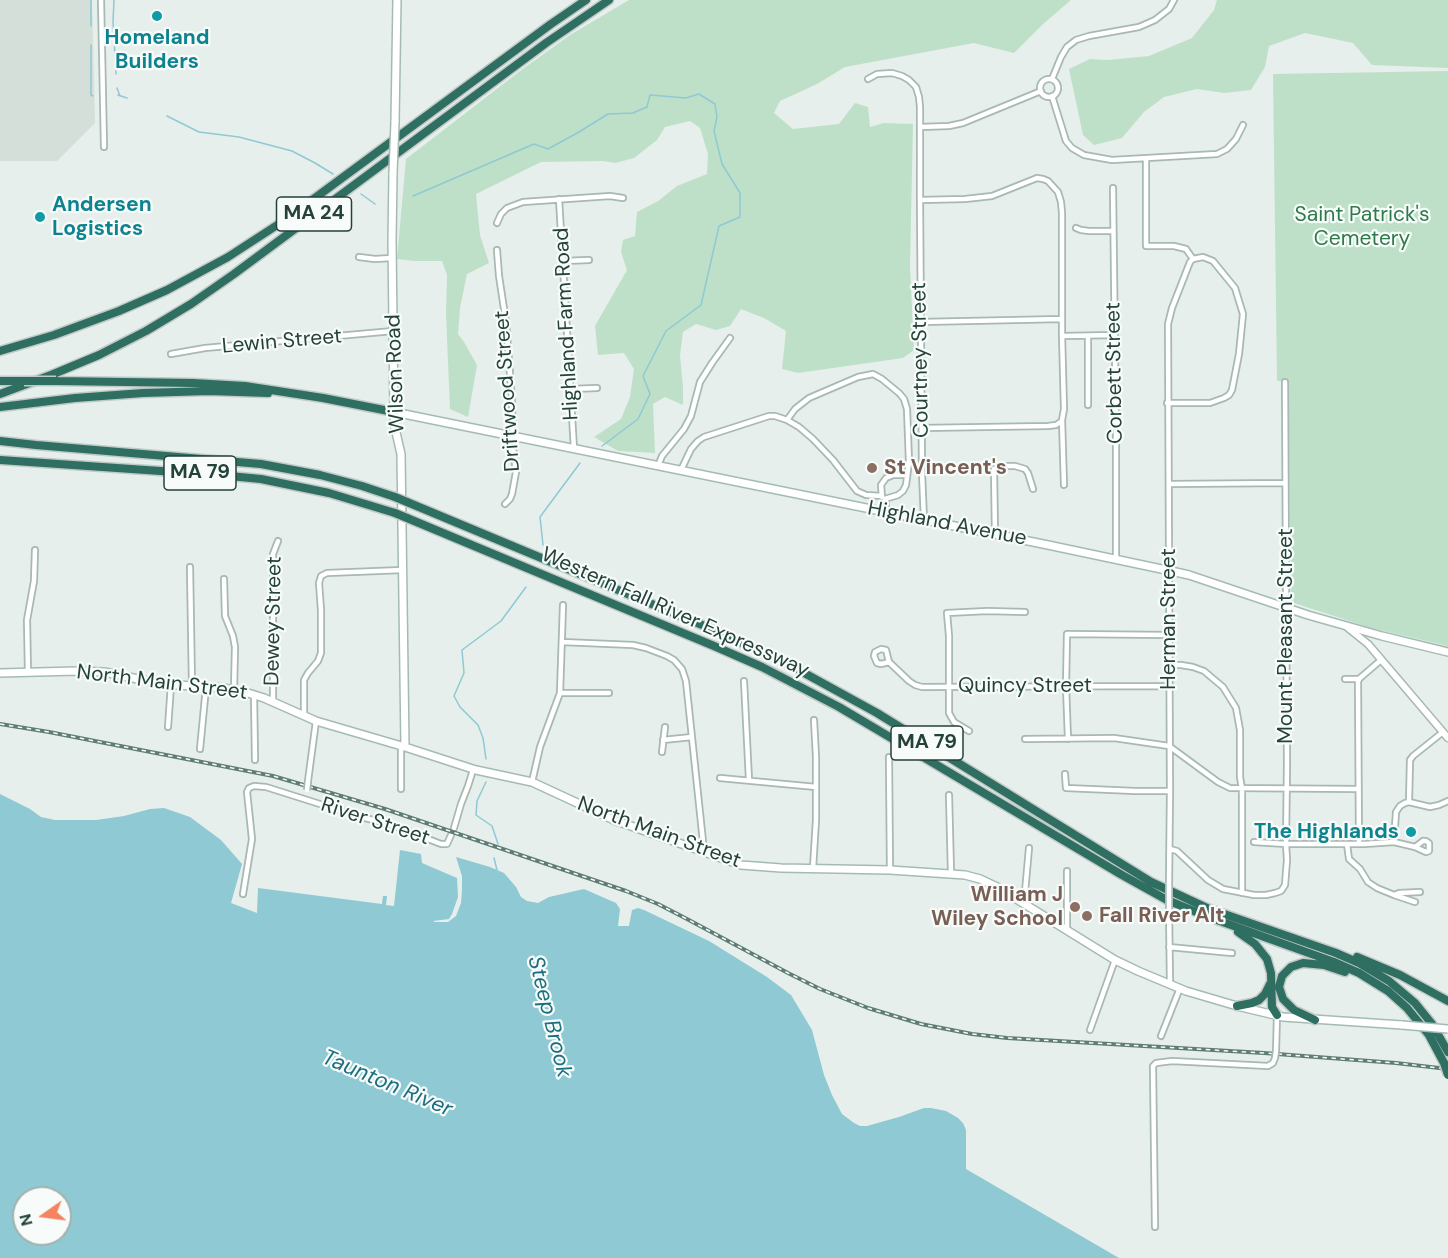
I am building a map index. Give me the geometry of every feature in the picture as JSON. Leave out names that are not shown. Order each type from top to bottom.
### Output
[{"type":"highway","name":"MA 24","points":[[0,351],[46,338],[111,315],[166,290],[228,257],[285,220],[586,0]]},
{"type":"highway","name":"MA 24","points":[[0,394],[99,355],[191,304],[546,43],[609,0]]},
{"type":"highway","points":[[0,381],[228,384],[394,412]]},
{"type":"highway","points":[[0,407],[151,392],[209,391],[295,394]]},
{"type":"highway","name":"Western Fall River Expressway","points":[[0,441],[261,464],[320,475],[395,497],[699,623],[786,663],[877,713],[1151,882],[1199,905],[1352,960],[1389,981],[1421,1010],[1448,1050]]},
{"type":"highway","name":"Western Fall River Expressway","points":[[0,460],[253,478],[321,490],[395,513],[714,646],[824,699],[1144,888],[1175,904],[1343,965],[1366,976],[1388,991],[1419,1021],[1434,1042],[1448,1075]]},
{"type":"highway","points":[[1206,916],[1239,932],[1255,944],[1267,959],[1271,978],[1272,1007],[1277,1016]]},
{"type":"highway","points":[[1313,946],[1347,954],[1378,965],[1448,1001]]},
{"type":"highway","points":[[1277,1016],[1282,976],[1288,968],[1296,964],[1324,965],[1388,991]]},
{"type":"highway","points":[[1237,1006],[1261,998],[1267,991],[1271,978]]},
{"type":"highway","points":[[1279,987],[1282,997],[1289,1006],[1315,1020]]},
{"type":"main road","name":"Wilson Road","points":[[397,0],[392,258],[394,412],[401,454],[403,746]]},
{"type":"main road","name":"Highland Avenue","points":[[394,412],[1116,558],[1190,575],[1343,625]]},
{"type":"main road","points":[[1343,625],[1448,652]]},
{"type":"main road","name":"North Main Street","points":[[0,673],[104,672],[171,685],[255,694],[316,721],[403,746],[473,770],[532,783],[614,820],[745,866],[951,873],[980,879],[1024,903],[1115,960],[1180,988],[1237,1006],[1277,1016],[1448,1029]]},
{"type":"street","points":[[101,0],[104,147]]},
{"type":"street","points":[[1052,79],[1067,47],[1076,40],[1139,27],[1155,20],[1169,9],[1174,0]]},
{"type":"street","name":"Courtney Street","points":[[868,79],[886,72],[902,76],[916,87],[919,97],[924,520]]},
{"type":"street","points":[[1052,79],[1056,81],[1057,92],[1052,96],[1045,96],[1040,86],[1043,81],[1052,79]]},
{"type":"street","points":[[920,128],[963,123],[1041,91]]},
{"type":"street","points":[[1052,96],[1066,141],[1077,152],[1084,155],[1112,160],[1217,154],[1227,149],[1236,139],[1243,125]]},
{"type":"street","points":[[1146,159],[1146,246],[1174,246],[1186,249],[1193,259],[1203,257],[1213,261],[1235,286],[1243,314],[1239,354],[1229,395],[1210,403],[1167,403]]},
{"type":"street","points":[[920,200],[965,200],[987,197],[1000,194],[1034,179],[1048,181],[1058,192],[1061,206],[1064,485]]},
{"type":"street","name":"Corbett Street","points":[[1113,188],[1116,558]]},
{"type":"street","points":[[497,223],[507,208],[531,201],[610,196],[623,198]]},
{"type":"street","name":"Highland Farm Road","points":[[559,199],[574,449]]},
{"type":"street","points":[[1076,228],[1089,231],[1113,231]]},
{"type":"street","name":"Driftwood Street","points":[[497,250],[506,322],[516,476],[512,494],[505,504]]},
{"type":"street","points":[[359,257],[392,258]]},
{"type":"street","name":"Herman Street","points":[[1170,984],[1168,321],[1193,259]]},
{"type":"street","points":[[563,261],[589,260]]},
{"type":"street","points":[[921,322],[1062,319]]},
{"type":"street","name":"Lewin Street","points":[[171,354],[206,348],[393,331]]},
{"type":"street","points":[[1062,336],[1115,335]]},
{"type":"street","points":[[1088,336],[1088,405]]},
{"type":"street","points":[[658,466],[662,456],[684,429],[700,382],[730,338]]},
{"type":"street","points":[[681,470],[691,449],[704,437],[767,416],[775,416],[799,427],[813,439],[857,491],[883,498],[896,496],[903,491],[909,462],[905,403],[899,393],[874,375],[858,377],[809,398],[795,409],[787,420]]},
{"type":"street","name":"Mount Pleasant Street","points":[[1242,893],[1266,895],[1275,893],[1285,885],[1287,877],[1285,382]]},
{"type":"street","points":[[571,390],[597,388]]},
{"type":"street","points":[[922,428],[1046,426],[1056,425],[1062,420]]},
{"type":"street","points":[[995,534],[994,469],[1016,466],[1025,469],[1033,489]]},
{"type":"street","points":[[885,512],[886,506],[881,485],[886,478],[893,475],[907,475]]},
{"type":"street","points":[[1169,484],[1285,483]]},
{"type":"street","name":"Dewey Street","points":[[273,701],[273,554],[278,542]]},
{"type":"street","points":[[28,673],[27,620],[34,580],[35,550]]},
{"type":"street","points":[[190,567],[192,686]]},
{"type":"street","points":[[304,715],[304,680],[321,653],[319,583],[321,576],[327,573],[403,570]]},
{"type":"street","points":[[224,579],[225,616],[235,647],[234,690]]},
{"type":"street","points":[[532,783],[540,747],[560,693],[563,605]]},
{"type":"street","points":[[969,731],[950,718],[947,613],[1025,612]]},
{"type":"street","name":"Highland Avenue","points":[[1343,625],[1353,630],[1362,639],[1448,738]]},
{"type":"street","points":[[1068,739],[1067,634],[1169,635]]},
{"type":"street","points":[[562,642],[633,645],[646,648],[675,661],[684,672],[704,851]]},
{"type":"street","points":[[1345,679],[1359,679],[1381,660]]},
{"type":"street","name":"Quincy Street","points":[[890,662],[915,685],[922,687],[1169,686]]},
{"type":"street","points":[[1169,665],[1181,664],[1204,671],[1223,687],[1236,708],[1240,730],[1242,789],[1242,893],[1223,888],[1208,880],[1177,851],[1170,849]]},
{"type":"street","points":[[1359,679],[1359,844]]},
{"type":"street","points":[[744,681],[749,780]]},
{"type":"street","points":[[168,727],[171,685]]},
{"type":"street","points":[[200,749],[206,687]]},
{"type":"street","points":[[560,693],[609,693]]},
{"type":"street","points":[[255,694],[255,760]]},
{"type":"street","points":[[813,868],[816,820],[814,720]]},
{"type":"street","points":[[306,800],[316,721]]},
{"type":"street","points":[[662,752],[664,728]]},
{"type":"street","points":[[1409,802],[1410,760],[1443,732]]},
{"type":"street","points":[[663,740],[692,737]]},
{"type":"street","points":[[1025,739],[1114,738],[1169,746],[1218,782],[1230,788],[1358,789]]},
{"type":"street","name":"Wilson Road","points":[[401,789],[403,746]]},
{"type":"street","points":[[889,757],[890,870]]},
{"type":"street","points":[[454,828],[473,770]]},
{"type":"street","points":[[1065,774],[1066,788],[1170,791]]},
{"type":"street","points":[[720,778],[816,787]]},
{"type":"street","name":"River Street","points":[[243,894],[252,839],[247,792],[254,786],[266,787],[389,824],[444,844],[447,844],[451,835]]},
{"type":"street","points":[[949,795],[951,873]]},
{"type":"street","points":[[1394,842],[1396,812],[1402,804],[1409,802],[1435,807],[1448,801]]},
{"type":"street","points":[[1254,842],[1286,844],[1394,842],[1415,847]]},
{"type":"street","points":[[1347,844],[1349,859],[1360,869],[1368,882],[1377,888],[1414,902]]},
{"type":"street","points":[[1024,903],[1029,848]]},
{"type":"street","points":[[1067,871],[1067,930]]},
{"type":"street","points":[[1394,895],[1420,892]]},
{"type":"street","points":[[1169,947],[1232,953]]},
{"type":"street","points":[[1090,1030],[1115,960]]},
{"type":"street","points":[[1161,1036],[1180,988]]},
{"type":"street","points":[[1155,1227],[1153,1066],[1163,1061],[1265,1066],[1273,1063],[1276,1051],[1277,1016]]},
{"type":"shaded area","points":[[0,0],[92,0],[95,123],[57,161],[0,161]]},
{"type":"green space","points":[[629,0],[1071,0],[1014,53],[974,43],[845,67],[817,84],[780,101],[774,113],[793,129],[839,124],[855,103],[868,107],[870,127],[884,123],[913,124],[910,266],[914,350],[903,358],[798,373],[782,369],[786,331],[764,318],[741,309],[730,326],[716,330],[696,324],[683,332],[680,355],[683,405],[665,397],[653,404],[655,453],[618,451],[594,437],[621,419],[630,397],[634,369],[624,353],[598,355],[595,326],[627,270],[621,252],[623,240],[635,236],[637,212],[658,201],[677,186],[707,174],[708,154],[700,128],[690,121],[665,127],[657,140],[634,158],[615,163],[603,161],[541,162],[476,194],[480,235],[489,263],[467,274],[460,308],[458,334],[477,365],[468,417],[450,409],[446,314],[447,275],[442,261],[397,259],[406,159],[570,35]]},
{"type":"green space","points":[[1217,0],[1448,0],[1448,68],[1372,65],[1353,43],[1305,33],[1269,46],[1265,67],[1251,90],[1224,93],[1197,89],[1164,97],[1144,112],[1122,138],[1094,145],[1083,135],[1069,69],[1090,59],[1108,60],[1149,56],[1192,38],[1214,10]]},
{"type":"green space","name":"Saint Patrick's Cemetery","points":[[1448,71],[1448,646],[1371,628],[1291,602],[1288,381],[1277,381],[1273,74]]},
{"type":"water","name":"Taunton River","points":[[0,794],[41,817],[55,820],[96,820],[164,808],[190,817],[221,840],[242,864],[231,903],[257,913],[258,888],[382,904],[383,896],[387,896],[386,905],[394,906],[400,850],[421,854],[422,863],[457,878],[458,897],[452,914],[449,919],[433,921],[435,922],[448,922],[456,916],[461,903],[462,876],[456,857],[504,873],[521,897],[527,901],[538,903],[549,897],[584,889],[616,903],[620,909],[618,926],[629,926],[632,910],[638,908],[644,910],[709,941],[767,977],[791,995],[812,1030],[832,1095],[842,1114],[854,1123],[867,1126],[924,1108],[946,1111],[958,1118],[966,1130],[966,1169],[1119,1258],[0,1258]]},
{"type":"waterway","name":"Steep Brook","points":[[91,0],[91,26]]},
{"type":"waterway","points":[[114,0],[116,74]]},
{"type":"waterway","name":"Steep Brook","points":[[91,45],[91,95],[93,96]]},
{"type":"waterway","name":"Steep Brook","points":[[117,88],[120,96]]},
{"type":"waterway","name":"Steep Brook","points":[[413,196],[534,144],[548,149],[608,114],[633,113],[647,107],[650,95],[686,98],[699,94],[715,104],[717,117],[714,131],[722,164],[740,193],[740,217],[719,226],[701,305],[666,331],[643,376],[650,394],[638,419],[602,446]]},
{"type":"waterway","name":"Steep Brook","points":[[118,95],[127,98]]},
{"type":"waterway","name":"Steep Brook","points":[[167,116],[199,132],[239,137],[292,151],[333,174]]},
{"type":"waterway","name":"Steep Brook","points":[[361,194],[375,204]]},
{"type":"waterway","name":"Steep Brook","points":[[543,545],[540,517],[580,463]]},
{"type":"waterway","name":"Steep Brook","points":[[486,759],[483,738],[478,725],[460,707],[454,696],[464,673],[462,650],[501,621],[526,587]]},
{"type":"waterway","name":"Steep Brook","points":[[486,782],[477,801],[476,815],[492,826],[498,844]]},
{"type":"waterway","name":"Steep Brook","points":[[494,858],[497,870]]},
{"type":"railway","points":[[0,724],[273,776],[385,809],[626,891],[658,904],[820,989],[868,1008],[921,1024],[1007,1038],[1264,1053],[1448,1069]]},
{"type":"place","name":"Homeland Builders","points":[[157,16]]},
{"type":"place","name":"Andersen Logistics","points":[[40,217]]},
{"type":"place","name":"St Vincent's","points":[[872,468]]},
{"type":"place","name":"The Highlands","points":[[1411,832]]},
{"type":"place","name":"William J Wiley School","points":[[1075,907]]},
{"type":"place","name":"Fall River Alt","points":[[1087,916]]}]
